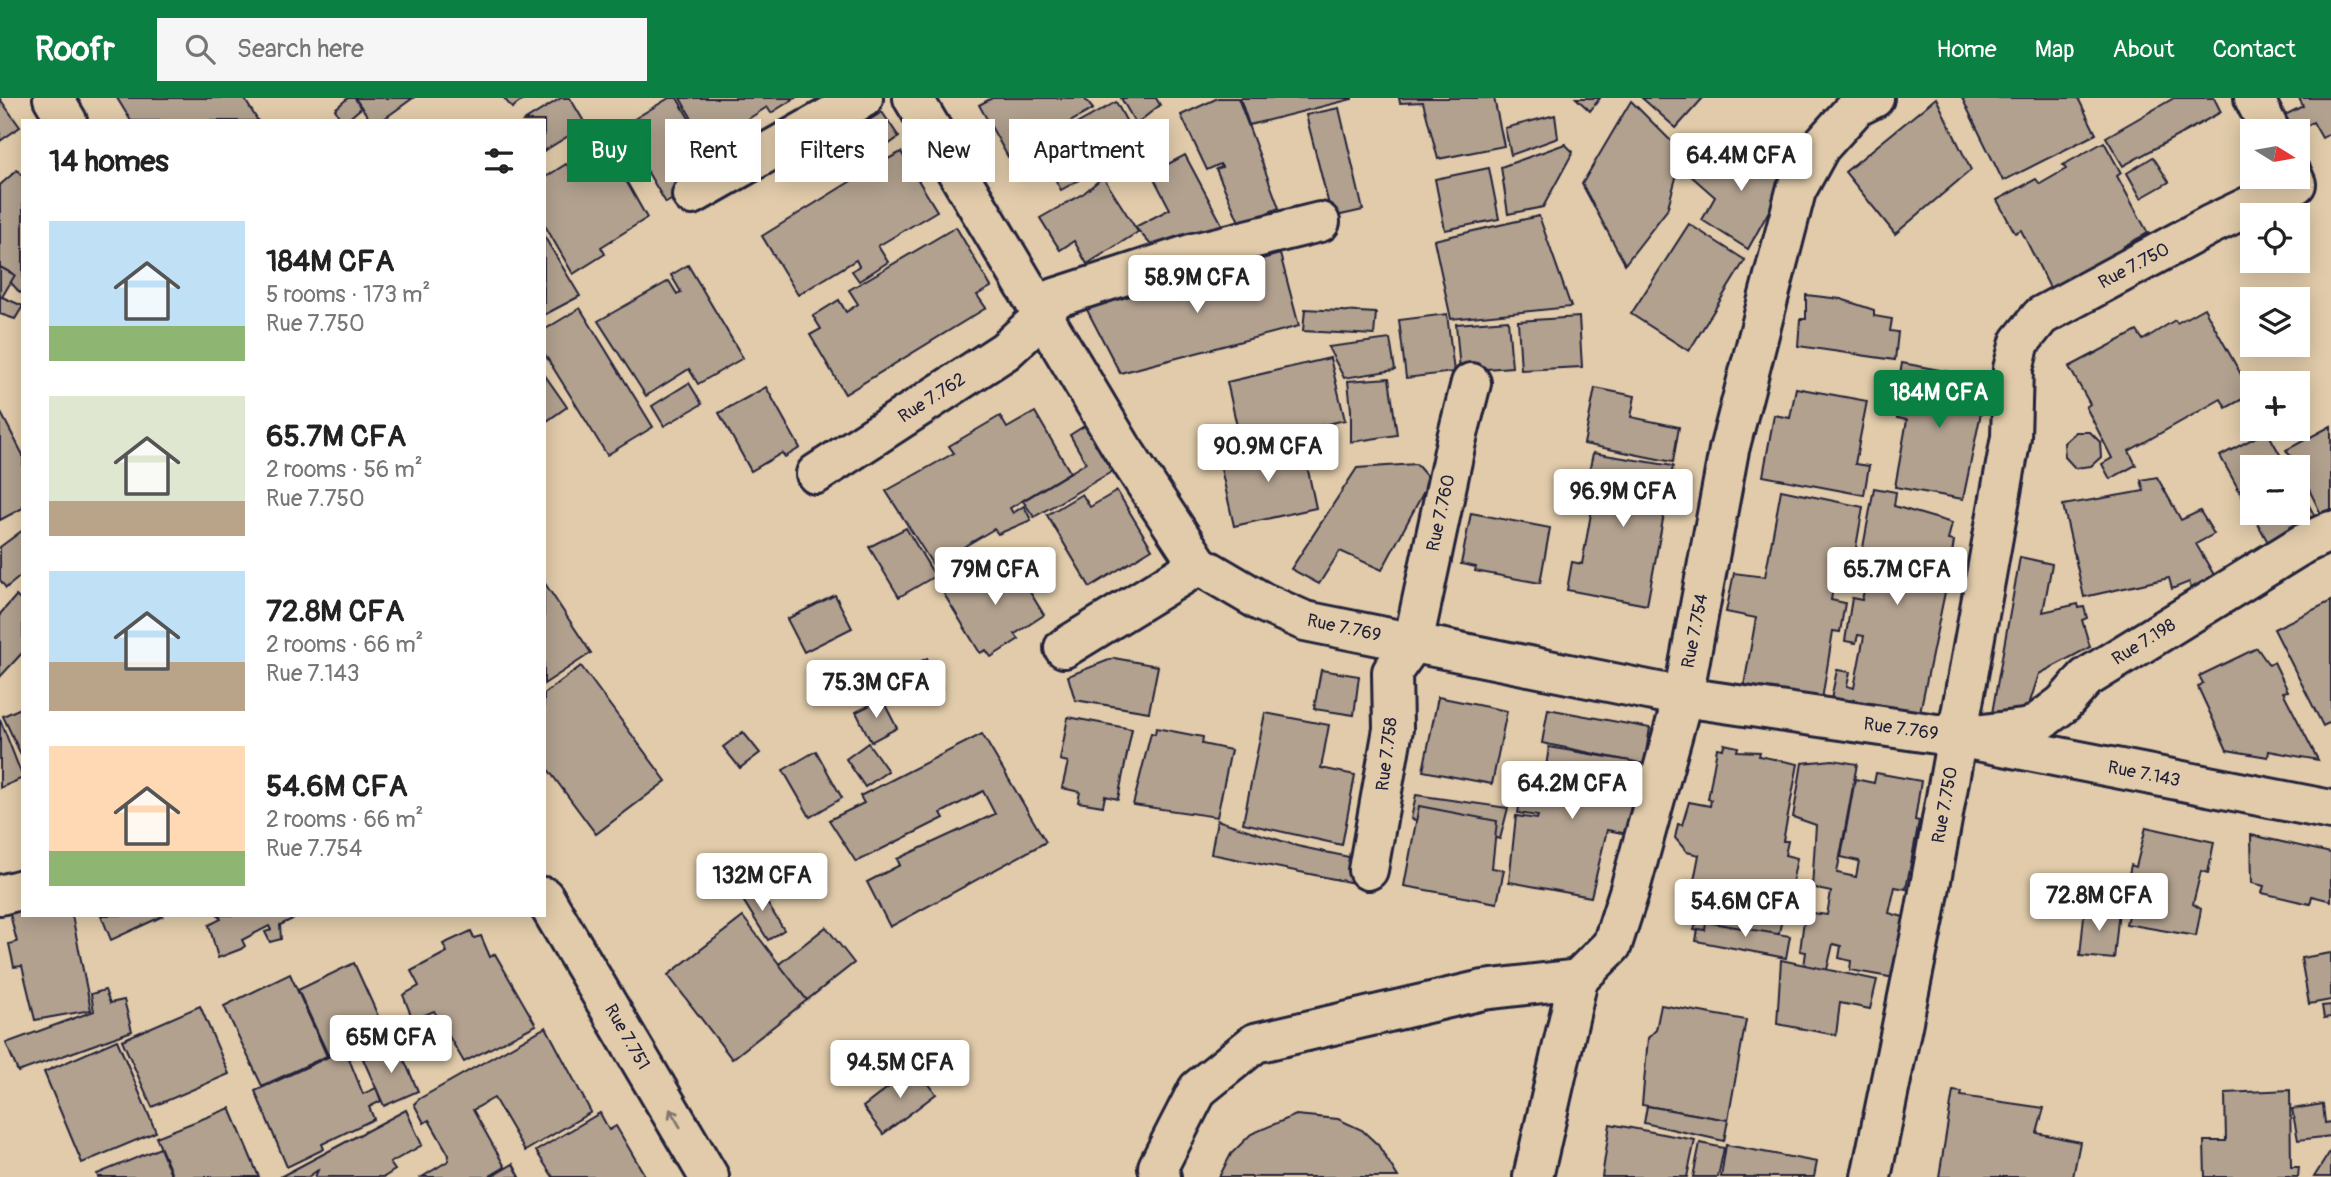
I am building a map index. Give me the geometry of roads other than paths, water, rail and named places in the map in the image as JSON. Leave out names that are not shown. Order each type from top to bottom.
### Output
[{"type":"street","points":[[53,98],[66,119]]},
{"type":"street","points":[[692,195],[863,98]]},
{"type":"street","name":"Rue 7.769","points":[[913,98],[1122,448],[1199,565],[1262,602],[1305,621],[1683,697],[1957,737]]},
{"type":"street","name":"Rue 7.754","points":[[1578,979],[1612,945],[1630,889],[1683,697],[1729,450],[1796,191],[1820,147],[1856,107],[1874,98]]},
{"type":"street","points":[[2254,98],[2264,119]]},
{"type":"street","name":"Rue 7.750","points":[[1871,1177],[1925,914],[2011,437],[2012,369],[2021,342],[2041,316],[2210,225],[2286,189]]},
{"type":"street","name":"Rue 7.762","points":[[816,474],[1005,351],[1043,316],[1055,298],[1194,253],[1320,222]]},
{"type":"street","name":"Rue 7.760","points":[[1413,643],[1471,383]]},
{"type":"street","name":"Rue 7.198","points":[[1957,737],[2031,728],[2063,704],[2086,678],[2302,544],[2331,531]]},
{"type":"street","points":[[1064,648],[1199,565]]},
{"type":"street","name":"Rue 7.758","points":[[1368,870],[1393,729],[1392,672],[1413,643]]},
{"type":"street","name":"Rue 7.143","points":[[1957,737],[2331,810]]},
{"type":"street","points":[[0,895],[21,890]]},
{"type":"street","name":"Rue 7.751","points":[[546,900],[709,1177]]},
{"type":"street","points":[[1161,1177],[1158,1167],[1198,1089],[1255,1043],[1483,990],[1578,979],[1533,1177]]}]
